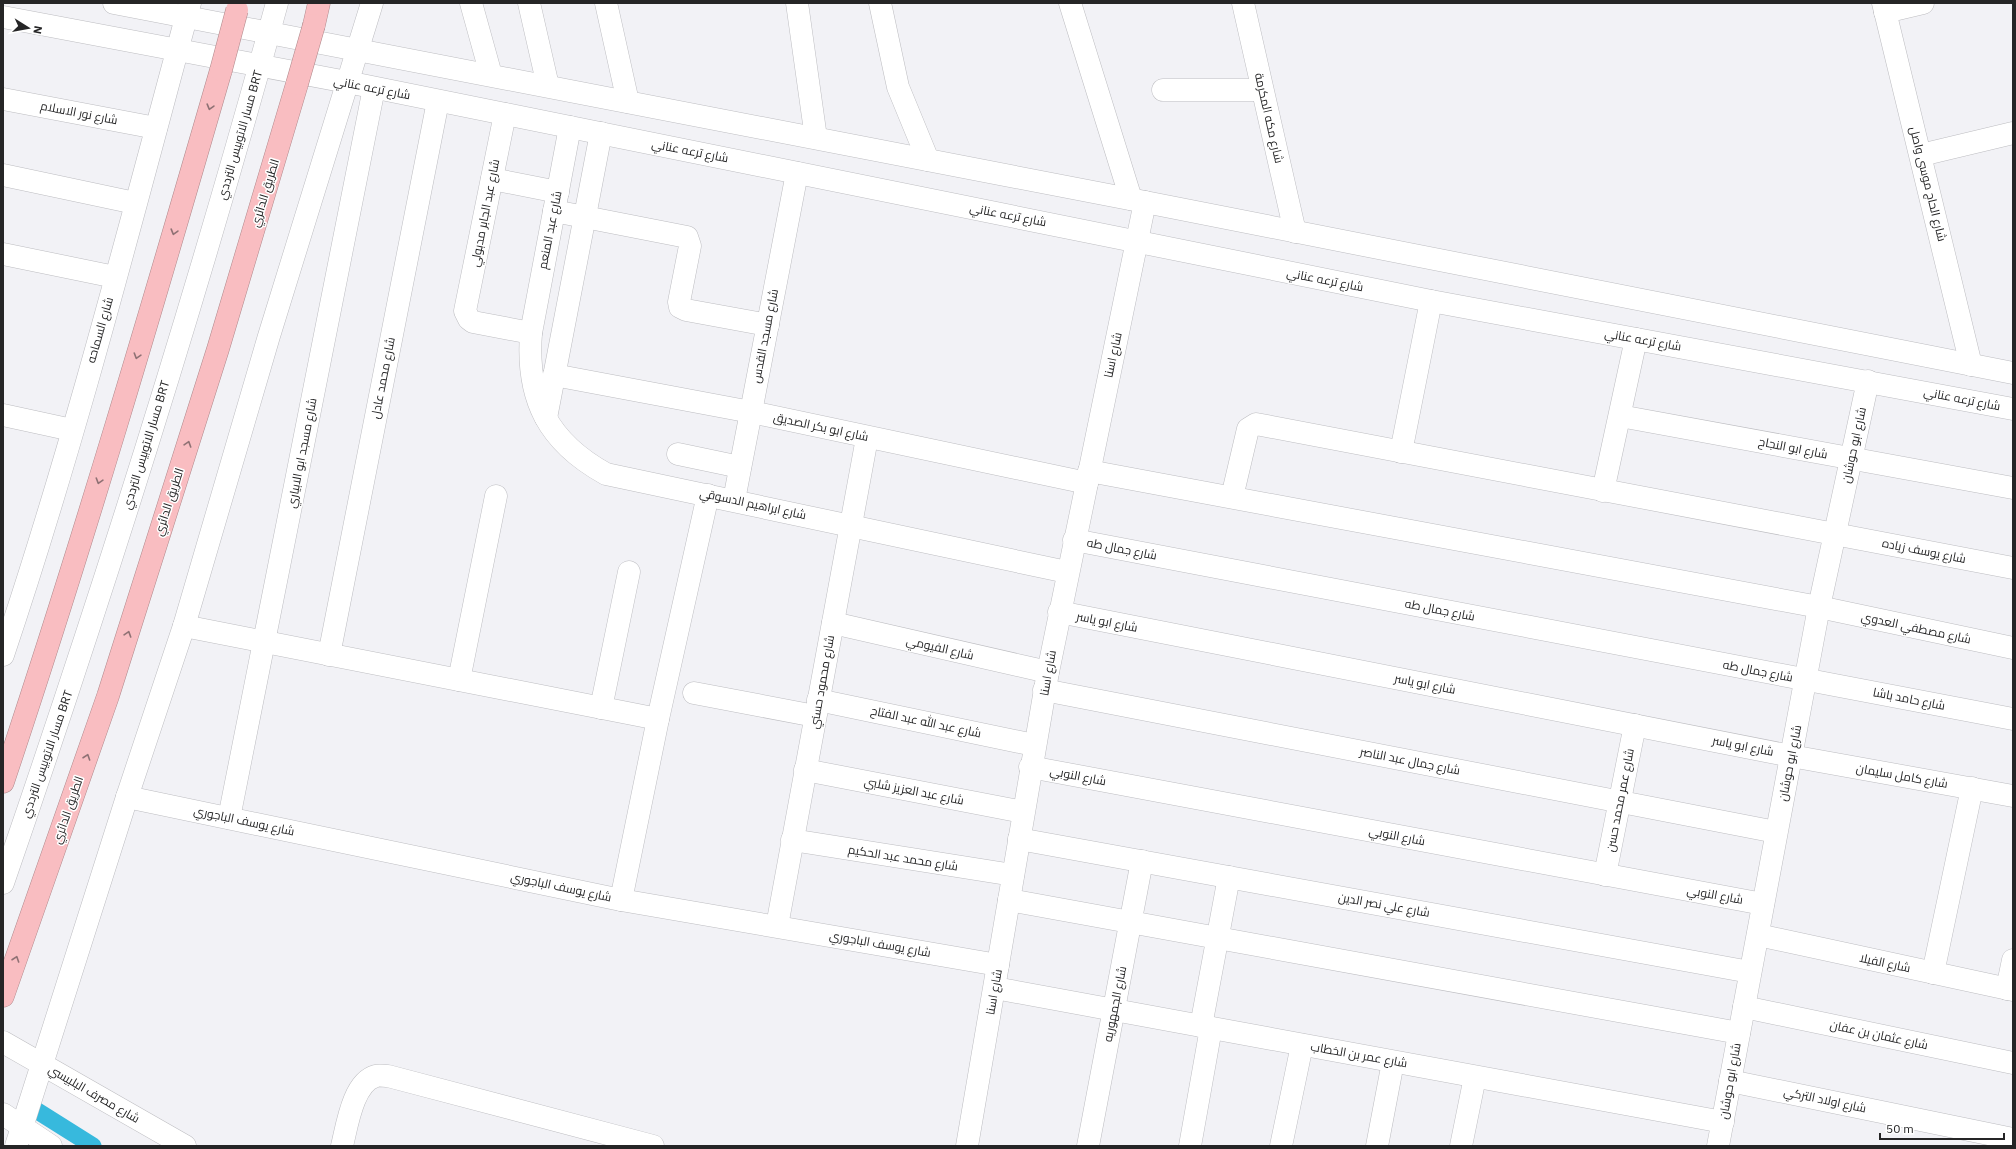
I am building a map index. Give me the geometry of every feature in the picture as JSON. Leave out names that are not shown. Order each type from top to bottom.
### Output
[{"type":"highway","name":"الطريق الدائري","points":[[3,996],[108,696],[218,348],[297,84],[319,3]]},
{"type":"highway","points":[[3,782],[41,668],[141,343],[238,7]]},
{"type":"street","points":[[114,3],[188,10],[358,49],[2013,373]]},
{"type":"street","name":"مسار الاتوبيس الترددي BRT","points":[[3,883],[72,683],[232,168],[277,3]]},
{"type":"street","points":[[19,1136],[126,798],[184,626],[269,336],[372,3]]},
{"type":"street","points":[[471,3],[491,75]]},
{"type":"street","points":[[529,3],[548,86]]},
{"type":"street","points":[[606,3],[628,102]]},
{"type":"street","points":[[797,3],[816,138]]},
{"type":"street","points":[[880,3],[898,88],[928,160]]},
{"type":"street","points":[[1070,3],[1138,201]]},
{"type":"street","name":"شارع مكه المكرمة","points":[[1243,3],[1295,232]]},
{"type":"street","points":[[1884,7],[1923,3]]},
{"type":"street","name":"شارع الحاج موسى واصل","points":[[1884,7],[1971,365]]},
{"type":"street","name":"شارع السماحه","points":[[3,655],[31,571],[72,430],[188,10]]},
{"type":"street","name":"شارع ترعه عناني","points":[[3,17],[347,82],[1431,301],[2013,409]]},
{"type":"street","name":"شارع مسجد ابو الابياري","points":[[229,818],[374,88]]},
{"type":"street","points":[[1163,90],[1262,90]]},
{"type":"street","name":"شارع نور الاسلام","points":[[3,99],[156,128]]},
{"type":"street","name":"شارع محمد عادل","points":[[329,655],[438,101]]},
{"type":"street","name":"شارع عبد الجابر مدبولي","points":[[505,114],[465,311],[469,319],[473,322],[531,333]]},
{"type":"street","name":"شارع عبد المنعم","points":[[531,333],[570,127]]},
{"type":"street","points":[[546,418],[601,133]]},
{"type":"street","points":[[1921,155],[2013,133]]},
{"type":"street","name":"شارع مسجد القدس","points":[[734,500],[797,173]]},
{"type":"street","points":[[3,175],[135,203]]},
{"type":"street","points":[[492,179],[556,201],[585,217],[687,237],[690,246],[679,302],[680,307],[686,310],[768,325]]},
{"type":"street","name":"شارع اسنا","points":[[967,1146],[1030,767],[1046,681],[1067,572],[1137,241],[1138,201]]},
{"type":"street","points":[[3,254],[115,277]]},
{"type":"street","points":[[544,266],[574,272]]},
{"type":"street","points":[[1401,452],[1431,301]]},
{"type":"street","name":"شارع ابراهيم الدسوقي","points":[[531,333],[529,354],[531,376],[536,397],[546,418],[556,435],[570,450],[587,464],[606,474],[1067,572]]},
{"type":"street","points":[[1603,491],[1636,339]]},
{"type":"street","name":"شارع ابو بكر الصديق","points":[[554,375],[751,412],[867,438],[1088,477],[1232,497]]},
{"type":"street","name":"شارع ابو حوشان","points":[[1718,1146],[1819,608],[1868,381]]},
{"type":"street","points":[[3,415],[72,430]]},
{"type":"street","name":"شارع ابو النجاح","points":[[1620,416],[2013,488]]},
{"type":"street","name":"شارع يوسف زياده","points":[[1232,497],[1248,429],[1256,424],[2013,568]]},
{"type":"street","name":"شارع محمود حسني","points":[[776,926],[867,438]]},
{"type":"street","points":[[678,454],[740,467]]},
{"type":"street","points":[[621,900],[658,719],[708,495]]},
{"type":"street","points":[[459,680],[496,496]]},
{"type":"street","name":"شارع مصطفي العدوي","points":[[1232,497],[1819,608],[2013,648]]},
{"type":"street","name":"شارع جمال طه","points":[[1074,540],[1806,680]]},
{"type":"street","points":[[601,708],[629,572]]},
{"type":"street","name":"شارع ابو ياسر","points":[[1059,612],[1791,756]]},
{"type":"street","name":"شارع الفيومي","points":[[833,623],[1046,681]]},
{"type":"street","points":[[184,626],[658,719]]},
{"type":"street","name":"شارع حامد باشا","points":[[1806,680],[2013,719]]},
{"type":"street","name":"شارع جمال عبد الناصر","points":[[1046,681],[1619,802],[1776,832]]},
{"type":"street","name":"شارع عبد الله عبد الفتاح","points":[[694,693],[817,708],[1034,745]]},
{"type":"street","name":"شارع عمر محمد حسن","points":[[1605,875],[1635,725]]},
{"type":"street","name":"شارع كامل سليمان","points":[[1791,756],[2013,796]]},
{"type":"street","name":"شارع النوبي","points":[[1030,767],[1763,904]]},
{"type":"street","name":"شارع عبد العزيز شلبي","points":[[806,770],[1023,812]]},
{"type":"street","points":[[1932,973],[1972,788]]},
{"type":"street","name":"شارع يوسف الباجوري","points":[[126,798],[621,900],[998,965]]},
{"type":"street","name":"شارع علي نصر الدين","points":[[1019,838],[1750,972]]},
{"type":"street","name":"شارع محمد عبد الحكيم","points":[[792,840],[1013,875]]},
{"type":"street","name":"شارع الجمهوريه","points":[[1088,1146],[1142,861]]},
{"type":"street","points":[[1190,1146],[1218,938],[1229,877]]},
{"type":"street","points":[[1009,900],[1739,1032]]},
{"type":"street","name":"شارع الفيلا","points":[[1758,935],[2010,990]]},
{"type":"street","points":[[2010,990],[2013,960]]},
{"type":"street","name":"شارع عمر بن الخطاب","points":[[994,988],[1723,1122]]},
{"type":"street","name":"شارع عثمان بن عفان","points":[[1744,1007],[2013,1063]]},
{"type":"street","name":"شارع مصرف البلبيسي","points":[[3,1042],[185,1146]]},
{"type":"street","points":[[1281,1146],[1302,1045]]},
{"type":"street","points":[[1377,1146],[1393,1062]]},
{"type":"street","points":[[342,1146],[356,1094],[366,1081],[376,1076],[388,1076],[652,1146]]},
{"type":"street","points":[[1461,1146],[1475,1077]]},
{"type":"street","name":"شارع اولاد التركي","points":[[1730,1081],[2013,1139]]},
{"type":"street","points":[[3,1114],[19,1136],[51,1146]]},
{"type":"waterway","points":[[31,1107],[93,1146]]}]
